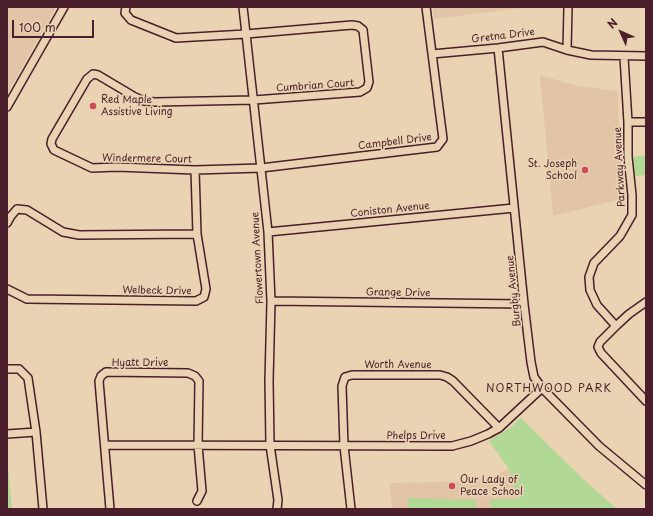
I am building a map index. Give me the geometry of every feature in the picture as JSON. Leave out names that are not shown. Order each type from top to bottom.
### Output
[{"type":"street","points":[[7,107],[64,7]]},
{"type":"street","points":[[126,7],[125,13],[131,20],[176,38],[246,34]]},
{"type":"street","name":"Flowertown Avenue","points":[[243,7],[268,232],[271,301],[269,381],[270,445],[278,500],[277,509]]},
{"type":"street","name":"Campbell Drive","points":[[261,168],[437,147],[443,138],[426,7]]},
{"type":"street","points":[[567,50],[568,7]]},
{"type":"street","name":"Cumbrian Court","points":[[246,34],[352,25],[358,26],[363,30],[369,82],[367,88],[360,92],[254,100]]},
{"type":"street","name":"Gretna Drive","points":[[432,54],[543,42],[567,50],[591,55],[624,57],[646,56]]},
{"type":"street","name":"Burgby Avenue","points":[[498,48],[524,304],[534,377],[542,388],[600,446],[646,485]]},
{"type":"street","name":"Parkway Avenue","points":[[616,326],[597,305],[590,290],[589,277],[594,263],[620,236],[632,215],[624,57]]},
{"type":"street","name":"Windermere Court","points":[[254,100],[144,101],[98,75],[93,74],[87,78],[52,138],[51,144],[54,150],[92,168],[117,167],[195,170],[261,168]]},
{"type":"street","points":[[628,122],[646,122]]},
{"type":"street","name":"Welbeck Drive","points":[[7,289],[27,299],[196,301],[204,297],[206,289],[197,234],[195,170]]},
{"type":"street","name":"Coniston Avenue","points":[[268,232],[514,208]]},
{"type":"street","points":[[7,223],[17,209],[27,210],[63,232],[78,235],[197,234]]},
{"type":"street","name":"Grange Drive","points":[[271,301],[524,304]]},
{"type":"street","points":[[644,396],[601,353],[598,347],[600,342],[616,326],[629,314],[646,302]]},
{"type":"street","points":[[7,369],[19,369],[28,378],[36,432],[43,509]]},
{"type":"street","name":"Hyatt Drive","points":[[110,509],[99,381],[101,376],[106,372],[188,373],[195,376],[199,381],[198,445]]},
{"type":"street","name":"Worth Avenue","points":[[344,446],[342,386],[345,377],[352,375],[447,376],[499,428]]},
{"type":"street","name":"Phelps Drive","points":[[105,445],[452,446],[471,441],[499,428],[542,388]]},
{"type":"street","points":[[7,434],[36,432]]},
{"type":"street","points":[[197,501],[202,492],[198,445]]},
{"type":"street","points":[[344,446],[350,509]]},
{"type":"shaded area","points":[[7,7],[56,7],[7,94]]},
{"type":"shaded area","points":[[433,7],[528,7],[434,19]]},
{"type":"shaded area","name":"St. Joseph School","points":[[540,75],[577,86],[618,91],[619,142],[625,198],[553,216]]},
{"type":"shaded area","name":"Our Lady of Peace School","points":[[509,469],[520,509],[392,509],[390,483],[482,481]]},
{"type":"green space","points":[[646,155],[646,175],[634,176],[632,157]]},
{"type":"green space","points":[[521,418],[583,479],[617,509],[491,509],[491,499],[517,499],[509,469],[489,441],[511,427]]},
{"type":"green space","points":[[8,467],[12,509],[7,509]]},
{"type":"green space","points":[[408,498],[476,500],[476,509],[408,509]]},
{"type":"place","name":"Red Maple Assistive Living","points":[[93,106]]},
{"type":"place","name":"St. Joseph School","points":[[585,170]]},
{"type":"place","name":"Our Lady of Peace School","points":[[452,486]]},
{"type":"district","name":"NORTHWOOD PARK","points":[[549,389]]}]
